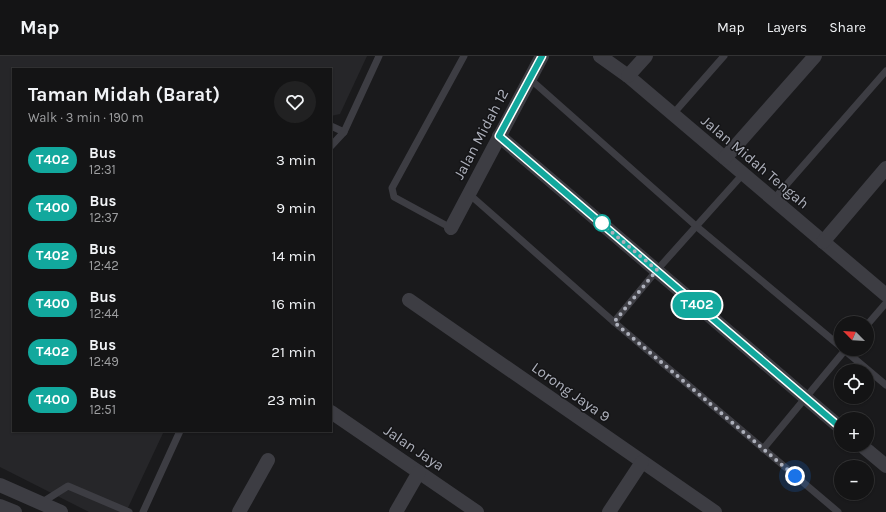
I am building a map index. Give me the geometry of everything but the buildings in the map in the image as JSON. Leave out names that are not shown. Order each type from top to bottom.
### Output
[{"type":"street","name":"Jalan Midah 12","points":[[450,228],[542,56]]},
{"type":"street","name":"Jalan Midah Tengah","points":[[600,56],[628,76],[886,296]]},
{"type":"street","points":[[628,76],[646,56]]},
{"type":"street","points":[[725,158],[814,56]]},
{"type":"street","points":[[499,136],[834,422]]},
{"type":"street","points":[[823,242],[886,168]]},
{"type":"street","name":"Lorong Jaya 9","points":[[408,300],[715,512]]},
{"type":"street","name":"Jalan Jaya","points":[[332,413],[477,512]]},
{"type":"street","points":[[869,452],[886,466]]},
{"type":"street","points":[[239,512],[268,460]]},
{"type":"street","points":[[609,512],[642,462]]},
{"type":"street","points":[[396,512],[419,472]]},
{"type":"street","points":[[0,485],[61,512]]},
{"type":"street","points":[[0,506],[15,512]]},
{"type":"lane","points":[[332,145],[344,132],[380,56]]},
{"type":"lane","points":[[450,228],[394,197],[392,188],[464,56]]},
{"type":"lane","points":[[672,114],[724,56]]},
{"type":"lane","points":[[773,200],[886,71]]},
{"type":"lane","points":[[530,79],[696,226],[834,341]]},
{"type":"lane","points":[[332,126],[344,132]]},
{"type":"lane","points":[[614,322],[657,270],[743,174]]},
{"type":"lane","points":[[469,194],[614,322],[838,512]]},
{"type":"lane","points":[[874,317],[886,302]]},
{"type":"lane","points":[[763,449],[806,398],[839,356]]},
{"type":"lane","points":[[852,356],[886,385]]},
{"type":"lane","points":[[143,512],[180,432]]},
{"type":"lane","points":[[41,503],[68,486],[129,512]]},
{"type":"shaded area","points":[[0,56],[367,56],[340,114],[332,116],[332,68],[12,68],[12,432],[164,432],[126,512],[89,512],[0,467]]},
{"type":"bus line","name":"T402","points":[[542,56],[499,136],[834,422]]},
{"type":"route","points":[[602,223],[596,219],[657,270],[614,322],[795,476]]}]
